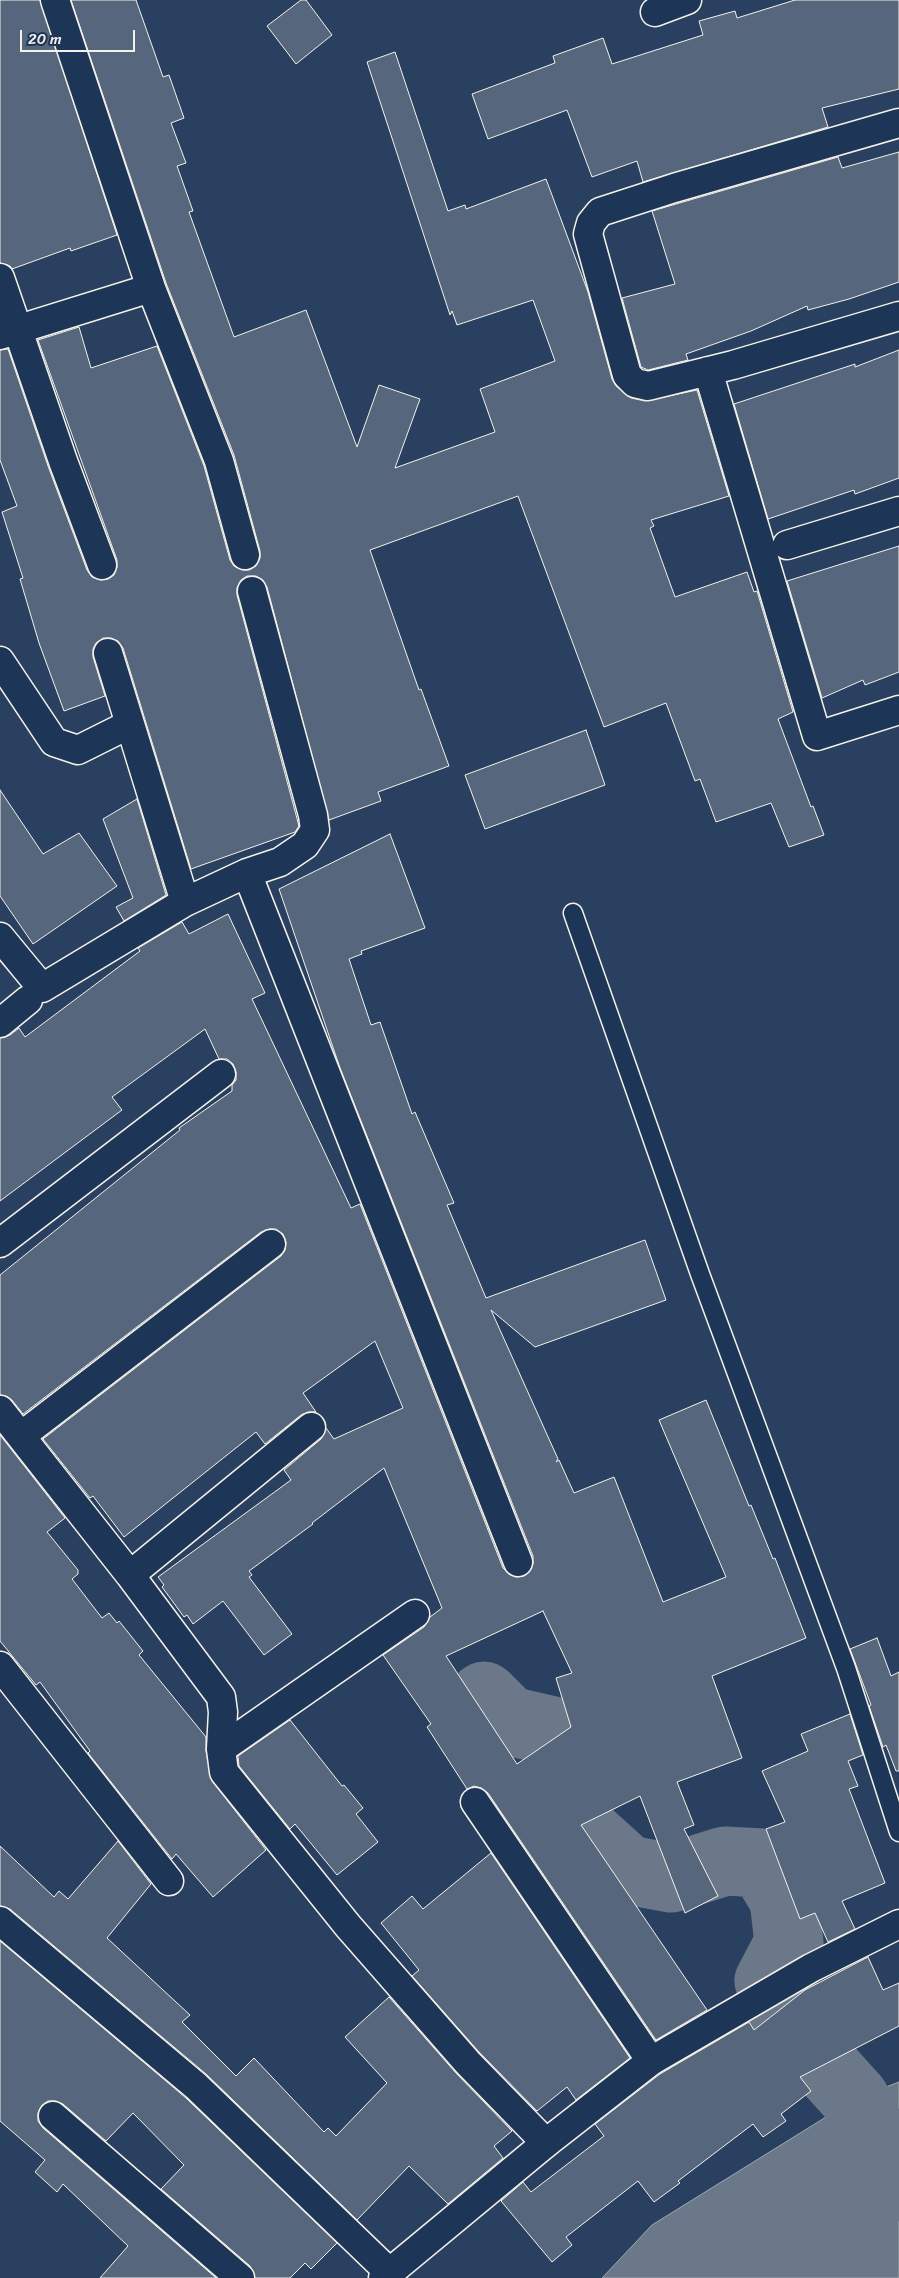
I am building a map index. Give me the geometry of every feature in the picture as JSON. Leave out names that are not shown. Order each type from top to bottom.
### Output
[{"type":"street","points":[[55,0],[151,288],[219,461],[245,555]]},
{"type":"street","points":[[655,12],[687,0]]},
{"type":"street","points":[[899,123],[674,188],[600,212],[591,223],[588,234],[627,375],[635,383],[648,386],[708,371],[899,316]]},
{"type":"street","points":[[0,278],[8,332],[102,565]]},
{"type":"street","points":[[8,332],[151,288]]},
{"type":"street","points":[[708,371],[817,736],[899,710]]},
{"type":"street","points":[[788,545],[899,511]]},
{"type":"street","points":[[0,937],[42,988],[185,902],[247,873],[280,862],[305,845],[314,830],[313,815],[252,591]]},
{"type":"street","points":[[108,653],[185,902]]},
{"type":"street","points":[[0,661],[54,742],[78,750],[130,724]]},
{"type":"street","points":[[247,873],[518,1562]]},
{"type":"street","points":[[0,1023],[28,1000]]},
{"type":"street","points":[[0,1243],[221,1074]]},
{"type":"street","points":[[21,1436],[271,1244]]},
{"type":"street","points":[[0,1410],[130,1575],[221,1696],[223,1712],[221,1750],[224,1772],[348,1926],[468,2063],[546,2143]]},
{"type":"street","points":[[130,1575],[311,1427]]},
{"type":"street","points":[[221,1750],[415,1614]]},
{"type":"street","points":[[0,1666],[168,1881]]},
{"type":"street","points":[[475,1802],[651,2061]]},
{"type":"street","points":[[0,1920],[196,2086],[386,2275],[546,2143],[651,2061],[811,1968],[899,1924]]},
{"type":"street","points":[[53,2116],[240,2278]]},
{"type":"lane","points":[[573,913],[700,1274],[846,1668],[899,1832]]},
{"type":"water","points":[[899,2082],[899,2278],[602,2278],[652,2225],[855,2099]]},
{"type":"building","points":[[0,0],[40,0],[117,235],[71,251],[70,248],[12,269],[10,266],[0,263]]},
{"type":"building","points":[[71,0],[136,0],[163,77],[169,75],[184,118],[171,123],[186,163],[177,166],[193,211],[189,212],[234,337],[306,310],[357,447],[379,385],[420,399],[395,468],[495,432],[480,389],[555,361],[533,300],[457,325],[452,311],[450,315],[367,62],[395,52],[448,211],[465,205],[466,209],[546,179],[588,292],[612,379],[616,386],[631,398],[645,401],[697,390],[729,496],[651,520],[654,526],[650,528],[675,597],[747,572],[754,592],[757,591],[793,712],[778,719],[811,807],[813,806],[824,835],[789,847],[771,803],[716,822],[700,779],[695,781],[666,703],[604,727],[518,496],[370,550],[419,690],[421,689],[449,766],[378,792],[381,801],[329,820],[267,587],[263,580],[256,576],[247,576],[241,580],[237,588],[237,595],[299,826],[295,832],[191,869],[123,648],[118,641],[111,638],[103,638],[96,643],[93,649],[93,657],[105,696],[64,711],[39,643],[20,579],[23,578],[2,512],[17,506],[0,460],[0,350],[8,349],[48,466],[87,570],[92,577],[100,580],[108,579],[114,575],[117,560],[38,340],[79,327],[91,368],[157,346],[204,466],[230,560],[234,566],[242,570],[249,570],[256,566],[260,558],[260,551],[234,455],[166,283]]},
{"type":"building","points":[[301,0],[306,0],[332,35],[296,64],[267,26]]},
{"type":"building","points":[[795,0],[899,0],[899,89],[822,108],[828,127],[643,182],[637,161],[592,177],[567,110],[488,139],[472,94],[555,63],[553,56],[603,38],[612,64],[703,35],[699,21],[735,11],[737,18]]},
{"type":"building","points":[[899,152],[899,282],[849,299],[808,310],[807,306],[751,331],[686,354],[688,360],[648,370],[641,367],[622,298],[675,284],[652,211],[838,157],[842,168]]},
{"type":"building","points":[[899,350],[899,478],[855,494],[854,490],[768,519],[734,404],[855,364],[855,367]]},
{"type":"building","points":[[899,546],[899,672],[865,685],[863,680],[822,698],[787,581]]},
{"type":"building","points":[[586,730],[605,785],[485,829],[465,775]]},
{"type":"building","points":[[0,790],[43,854],[79,833],[117,886],[33,944],[0,896]]},
{"type":"building","points":[[137,799],[166,895],[124,921],[116,907],[133,898],[103,819]]},
{"type":"building","points":[[390,834],[425,928],[361,951],[362,954],[349,959],[371,1025],[380,1022],[412,1114],[415,1112],[454,1203],[447,1205],[486,1298],[645,1240],[666,1300],[535,1347],[491,1310],[558,1459],[556,1462],[559,1460],[574,1493],[614,1477],[663,1602],[726,1577],[659,1420],[706,1400],[749,1506],[751,1505],[773,1559],[775,1558],[806,1638],[712,1676],[742,1758],[677,1782],[694,1825],[684,1829],[718,1896],[685,1913],[640,1796],[581,1825],[707,2010],[656,2040],[488,1793],[474,1786],[467,1789],[427,1727],[431,1724],[383,1655],[424,1627],[430,1617],[442,1608],[384,1468],[249,1571],[252,1575],[249,1577],[292,1634],[264,1655],[223,1601],[193,1624],[187,1615],[184,1617],[162,1587],[164,1585],[158,1577],[291,1480],[284,1470],[321,1439],[326,1428],[334,1439],[403,1408],[375,1341],[303,1393],[316,1412],[308,1412],[301,1415],[265,1444],[256,1432],[124,1537],[93,1496],[90,1498],[43,1439],[281,1256],[285,1250],[286,1242],[283,1234],[276,1229],[261,1232],[23,1414],[12,1400],[0,1395],[0,1275],[180,1130],[179,1128],[232,1091],[232,1085],[236,1080],[236,1072],[233,1064],[227,1059],[219,1059],[205,1029],[112,1097],[122,1110],[0,1201],[0,1038],[10,1035],[19,1028],[25,1037],[140,951],[138,948],[182,922],[189,934],[228,914],[265,993],[252,999],[351,1208],[360,1204],[503,1568],[509,1574],[516,1577],[524,1576],[530,1571],[533,1564],[533,1556],[340,1068],[279,889]],"holes":[[[543,1611],[572,1673],[556,1678],[571,1727],[517,1764],[446,1656]]]},
{"type":"building","points":[[0,1435],[65,1518],[47,1532],[78,1570],[78,1574],[72,1579],[102,1618],[109,1613],[117,1623],[119,1621],[143,1651],[139,1655],[206,1737],[206,1751],[212,1781],[266,1850],[213,1897],[176,1854],[172,1859],[88,1753],[90,1751],[40,1682],[36,1685],[0,1641]]},
{"type":"building","points":[[877,1638],[891,1676],[899,1672],[899,1771],[896,1771],[886,1745],[883,1747],[869,1706],[871,1705],[850,1649]]},
{"type":"building","points":[[850,1714],[863,1755],[848,1761],[858,1786],[849,1789],[885,1883],[842,1901],[855,1929],[828,1942],[815,1913],[800,1919],[766,1829],[785,1822],[762,1771],[808,1751],[801,1734]]},
{"type":"building","points":[[290,1720],[342,1786],[344,1785],[363,1808],[356,1814],[378,1842],[337,1875],[295,1824],[290,1829],[239,1766],[238,1756]]},
{"type":"building","points":[[118,1841],[151,1884],[107,1938],[190,2015],[182,2022],[236,2076],[254,2058],[324,2132],[328,2128],[336,2136],[387,2083],[345,2037],[389,1997],[456,2073],[512,2131],[494,2146],[503,2158],[448,2204],[409,2166],[357,2220],[206,2074],[10,1909],[0,1906],[0,1846],[54,1897],[59,1891],[68,1899]]},
{"type":"building","points":[[491,1853],[630,2058],[576,2100],[567,2087],[537,2111],[479,2052],[412,1976],[419,1970],[381,1923],[412,1896],[423,1909]]},
{"type":"building","points":[[0,1941],[186,2098],[337,2243],[311,2269],[305,2263],[290,2278],[255,2278],[250,2266],[161,2189],[184,2165],[133,2113],[106,2141],[63,2104],[56,2101],[48,2101],[42,2105],[38,2113],[38,2121],[43,2128],[216,2278],[100,2278],[128,2246],[63,2184],[57,2192],[35,2172],[45,2160],[0,2121]]},
{"type":"building","points":[[868,1957],[883,1990],[899,1983],[899,2026],[800,2077],[811,2091],[781,2114],[786,2121],[763,2137],[753,2124],[678,2181],[680,2183],[654,2202],[638,2181],[566,2237],[572,2245],[552,2262],[501,2201],[523,2182],[531,2192],[604,2136],[595,2124],[660,2074],[749,2022],[754,2030],[805,1990]]},
{"type":"waterway","points":[[484,1696],[509,1721],[557,1732],[564,1749],[557,1776],[575,1822],[628,1870],[671,1878],[725,1861],[762,1863],[784,1899],[789,1943],[769,1981],[784,2020],[855,2099],[899,2187]]}]
